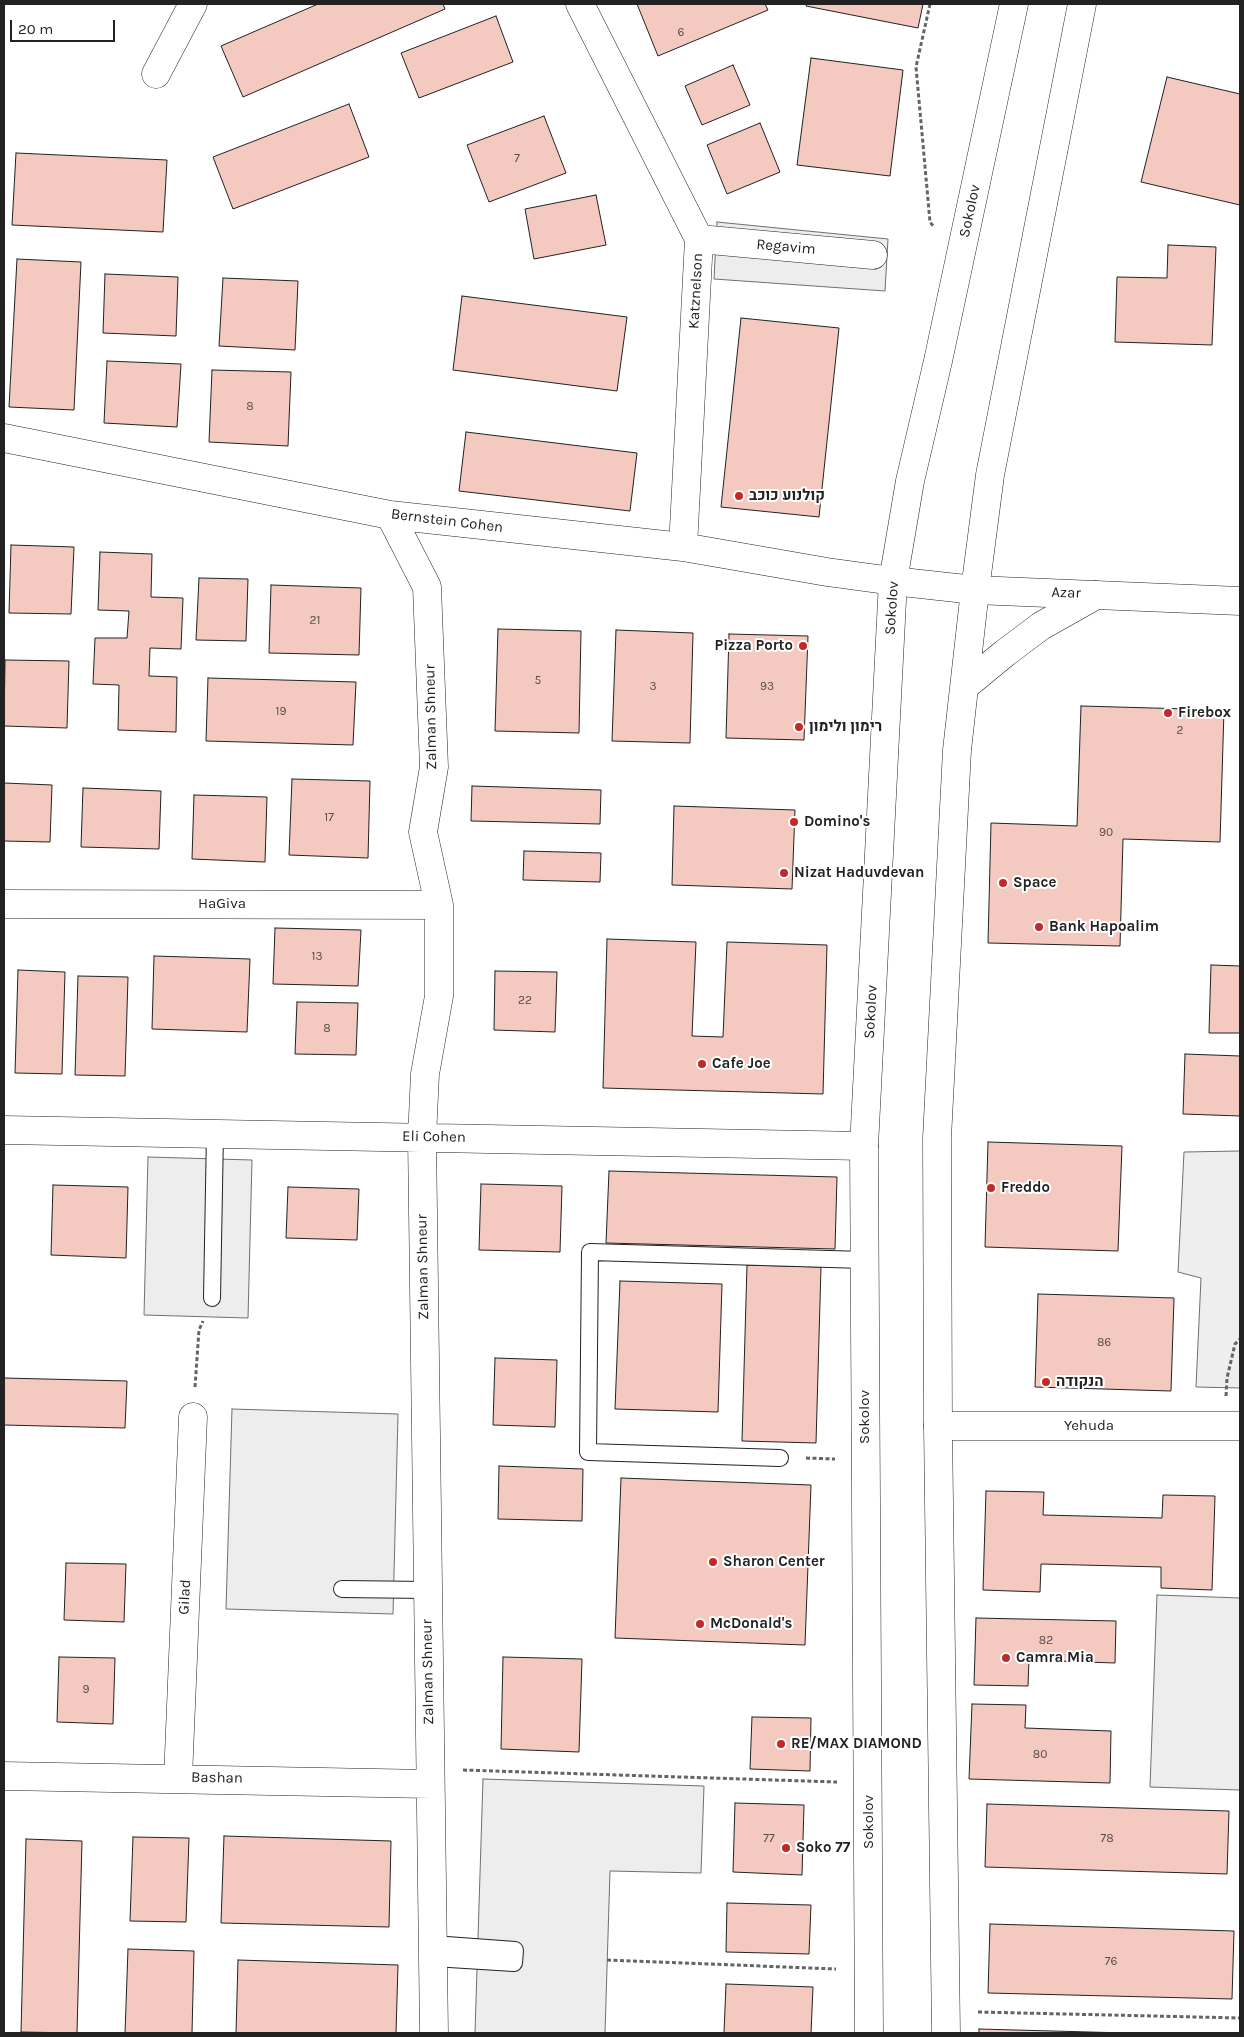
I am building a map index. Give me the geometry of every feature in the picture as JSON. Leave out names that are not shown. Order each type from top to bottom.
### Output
[{"type":"street","points":[[156,74],[193,4]]},
{"type":"street","name":"Katznelson","points":[[580,4],[699,239],[683,547]]},
{"type":"street","name":"Sokolov","points":[[869,2033],[864,1146],[893,581],[910,481],[1014,4]]},
{"type":"street","points":[[946,2022],[938,1426],[937,1138],[957,750],[990,475],[1082,4]]},
{"type":"street","name":"Regavim","points":[[699,239],[873,255]]},
{"type":"street","name":"Bernstein Cohen","points":[[4,438],[390,515],[683,547],[827,572],[893,581]]},
{"type":"street","name":"Zalman Shneur","points":[[390,515],[427,588],[434,767],[423,832],[440,905],[439,996],[425,1074],[422,1137],[434,2033]]},
{"type":"street","name":"Azar","points":[[893,581],[975,590],[1240,601]]},
{"type":"street","points":[[965,686],[1005,652],[1041,626],[1096,595]]},
{"type":"street","name":"HaGiva","points":[[4,904],[440,905]]},
{"type":"street","name":"Eli Cohen","points":[[4,1130],[864,1146]]},
{"type":"street","name":"Gilad","points":[[178,1778],[194,1417]]},
{"type":"street","name":"Yehuda","points":[[938,1426],[1233,1426]]},
{"type":"street","name":"Bashan","points":[[4,1776],[430,1784]]},
{"type":"lane","points":[[212,1298],[215,1133]]},
{"type":"lane","points":[[780,1458],[588,1452],[590,1252],[864,1260]]},
{"type":"lane","points":[[342,1589],[427,1590]]},
{"type":"path","points":[[930,4],[916,67],[930,222],[960,255]]},
{"type":"path","points":[[194,1417],[199,1330],[212,1298]]},
{"type":"path","points":[[1233,1426],[1227,1378],[1235,1344],[1240,1339]]},
{"type":"path","points":[[780,1458],[866,1460]]},
{"type":"path","points":[[464,1770],[868,1783]]},
{"type":"path","points":[[607,1960],[869,1970]]},
{"type":"path","points":[[946,2022],[1240,2018]]},
{"type":"shaded area","points":[[717,222],[888,239],[885,291],[714,279]]},
{"type":"shaded area","points":[[1240,1151],[1240,1388],[1196,1387],[1201,1278],[1178,1272],[1184,1152]]},
{"type":"shaded area","points":[[148,1157],[252,1160],[248,1318],[144,1315]]},
{"type":"shaded area","points":[[232,1409],[398,1414],[393,1614],[226,1609]]},
{"type":"shaded area","points":[[1157,1595],[1240,1598],[1240,1790],[1150,1787]]},
{"type":"shaded area","points":[[483,1779],[704,1786],[701,1873],[610,1871],[605,2033],[475,2033]]},
{"type":"building","points":[[318,4],[443,4],[445,9],[243,97],[221,46]]},
{"type":"building","points":[[637,4],[765,4],[768,10],[658,56]]},
{"type":"building","points":[[807,4],[923,4],[918,28],[806,6]]},
{"type":"building","points":[[496,16],[513,62],[419,98],[401,53]]},
{"type":"building","points":[[811,58],[903,70],[890,176],[797,165]]},
{"type":"building","points":[[733,65],[750,105],[702,125],[685,86]]},
{"type":"building","points":[[1167,77],[1240,94],[1240,205],[1141,182]]},
{"type":"building","points":[[349,104],[369,157],[233,209],[213,157]]},
{"type":"building","points":[[544,116],[566,173],[489,202],[467,145]]},
{"type":"building","points":[[760,123],[780,172],[727,194],[707,145]]},
{"type":"building","points":[[16,153],[167,160],[163,232],[12,225]]},
{"type":"building","points":[[596,195],[606,245],[534,259],[525,209]]},
{"type":"building","points":[[1168,245],[1216,247],[1212,345],[1115,342],[1117,277],[1167,278]]},
{"type":"building","points":[[17,259],[81,262],[74,410],[9,407]]},
{"type":"building","points":[[105,274],[178,277],[176,336],[103,333]]},
{"type":"building","points":[[223,278],[298,281],[295,350],[219,346]]},
{"type":"building","points":[[462,296],[627,317],[617,391],[453,370]]},
{"type":"building","points":[[741,318],[839,328],[819,517],[721,507]]},
{"type":"building","points":[[107,361],[181,364],[177,427],[104,423]]},
{"type":"building","points":[[212,370],[291,372],[288,446],[209,442]]},
{"type":"building","points":[[466,432],[637,453],[630,511],[459,491]]},
{"type":"building","points":[[11,545],[74,547],[71,614],[9,613]]},
{"type":"building","points":[[100,552],[152,554],[151,597],[183,598],[181,649],[150,648],[149,676],[177,677],[176,732],[118,730],[119,685],[93,684],[95,638],[127,638],[129,611],[98,610]]},
{"type":"building","points":[[199,578],[248,579],[246,641],[196,640]]},
{"type":"building","points":[[271,585],[361,588],[359,655],[269,653]]},
{"type":"building","points":[[498,629],[581,631],[579,733],[495,731]]},
{"type":"building","points":[[616,630],[693,633],[690,743],[612,741]]},
{"type":"building","points":[[729,634],[808,636],[804,740],[726,738]]},
{"type":"building","points":[[5,660],[69,661],[67,728],[4,726]]},
{"type":"building","points":[[208,678],[356,682],[353,745],[206,741]]},
{"type":"building","points":[[1081,706],[1224,710],[1220,842],[1123,839],[1120,946],[988,943],[991,823],[1077,826]]},
{"type":"building","points":[[292,779],[370,781],[368,858],[289,855]]},
{"type":"building","points":[[4,783],[52,785],[50,842],[4,841]]},
{"type":"building","points":[[472,786],[601,790],[600,824],[471,821]]},
{"type":"building","points":[[83,788],[161,791],[159,849],[81,847]]},
{"type":"building","points":[[194,795],[267,797],[265,862],[192,859]]},
{"type":"building","points":[[674,806],[795,810],[792,889],[672,885]]},
{"type":"building","points":[[524,851],[601,853],[600,882],[523,880]]},
{"type":"building","points":[[275,928],[361,930],[358,986],[273,984]]},
{"type":"building","points":[[607,939],[696,942],[692,1036],[723,1037],[727,942],[827,945],[823,1094],[603,1088]]},
{"type":"building","points":[[154,956],[250,959],[247,1032],[152,1029]]},
{"type":"building","points":[[1211,965],[1240,966],[1240,1033],[1209,1033]]},
{"type":"building","points":[[18,970],[65,972],[62,1074],[15,1073]]},
{"type":"building","points":[[495,971],[557,972],[555,1032],[494,1030]]},
{"type":"building","points":[[78,976],[128,977],[125,1076],[75,1075]]},
{"type":"building","points":[[297,1002],[358,1003],[356,1055],[295,1054]]},
{"type":"building","points":[[1185,1054],[1240,1056],[1240,1116],[1183,1114]]},
{"type":"building","points":[[988,1142],[1122,1146],[1118,1251],[985,1247]]},
{"type":"building","points":[[609,1171],[837,1177],[835,1249],[606,1243]]},
{"type":"building","points":[[481,1184],[562,1186],[560,1252],[479,1250]]},
{"type":"building","points":[[53,1185],[128,1187],[126,1258],[51,1255]]},
{"type":"building","points":[[288,1187],[359,1189],[357,1240],[286,1238]]},
{"type":"building","points":[[747,1265],[821,1267],[816,1443],[742,1441]]},
{"type":"building","points":[[620,1281],[722,1284],[718,1412],[615,1409]]},
{"type":"building","points":[[1038,1294],[1174,1298],[1171,1391],[1035,1387]]},
{"type":"building","points":[[495,1358],[557,1360],[555,1427],[493,1425]]},
{"type":"building","points":[[4,1378],[127,1381],[125,1428],[4,1425]]},
{"type":"building","points":[[499,1466],[583,1469],[582,1521],[498,1519]]},
{"type":"building","name":"Sharon Center","points":[[621,1478],[811,1485],[805,1645],[615,1638]]},
{"type":"building","points":[[986,1491],[1044,1492],[1043,1515],[1162,1518],[1163,1495],[1215,1496],[1212,1590],[1161,1588],[1161,1567],[1041,1564],[1040,1592],[983,1590]]},
{"type":"building","points":[[66,1563],[126,1564],[124,1622],[64,1620]]},
{"type":"building","points":[[976,1618],[1116,1621],[1115,1663],[1029,1660],[1028,1686],[974,1685]]},
{"type":"building","points":[[59,1657],[115,1658],[113,1724],[57,1722]]},
{"type":"building","points":[[503,1657],[582,1659],[579,1752],[501,1749]]},
{"type":"building","points":[[972,1704],[1026,1705],[1025,1728],[1111,1731],[1110,1783],[969,1779]]},
{"type":"building","name":"RE/MAX DIAMOND","points":[[752,1717],[811,1718],[810,1771],[750,1769]]},
{"type":"building","points":[[735,1803],[804,1805],[802,1875],[733,1872]]},
{"type":"building","points":[[987,1804],[1229,1811],[1227,1874],[985,1867]]},
{"type":"building","points":[[224,1836],[391,1841],[389,1927],[221,1923]]},
{"type":"building","points":[[133,1837],[189,1838],[186,1922],[130,1921]]},
{"type":"building","points":[[26,1839],[82,1841],[77,2033],[21,2032]]},
{"type":"building","points":[[727,1903],[811,1905],[809,1954],[726,1952]]},
{"type":"building","points":[[990,1924],[1234,1931],[1232,1999],[988,1993]]},
{"type":"building","points":[[128,1949],[194,1951],[192,2033],[125,2033]]},
{"type":"building","points":[[238,1960],[398,1965],[396,2033],[236,2033]]},
{"type":"building","points":[[726,1984],[813,1987],[811,2033],[724,2033]]},
{"type":"building","points":[[979,2029],[1126,2033],[979,2033]]},
{"type":"place","name":"קולנוע כוכב","points":[[739,496]]},
{"type":"place","name":"Pizza Porto","points":[[803,646]]},
{"type":"place","name":"Firebox","points":[[1168,713]]},
{"type":"place","name":"רימון ולימון","points":[[799,727]]},
{"type":"place","name":"Domino's","points":[[794,822]]},
{"type":"place","name":"Nizat Haduvdevan","points":[[784,873]]},
{"type":"place","name":"Space","points":[[1003,883]]},
{"type":"place","name":"Bank Hapoalim","points":[[1039,927]]},
{"type":"place","name":"Cafe Joe","points":[[702,1064]]},
{"type":"place","name":"Freddo","points":[[991,1188]]},
{"type":"place","name":"הנקודה","points":[[1046,1382]]},
{"type":"place","name":"Sharon Center","points":[[713,1562]]},
{"type":"place","name":"McDonald's","points":[[700,1624]]},
{"type":"place","name":"Camra Mia","points":[[1006,1658]]},
{"type":"place","name":"RE/MAX DIAMOND","points":[[781,1744]]},
{"type":"place","name":"Soko 77","points":[[786,1848]]}]
